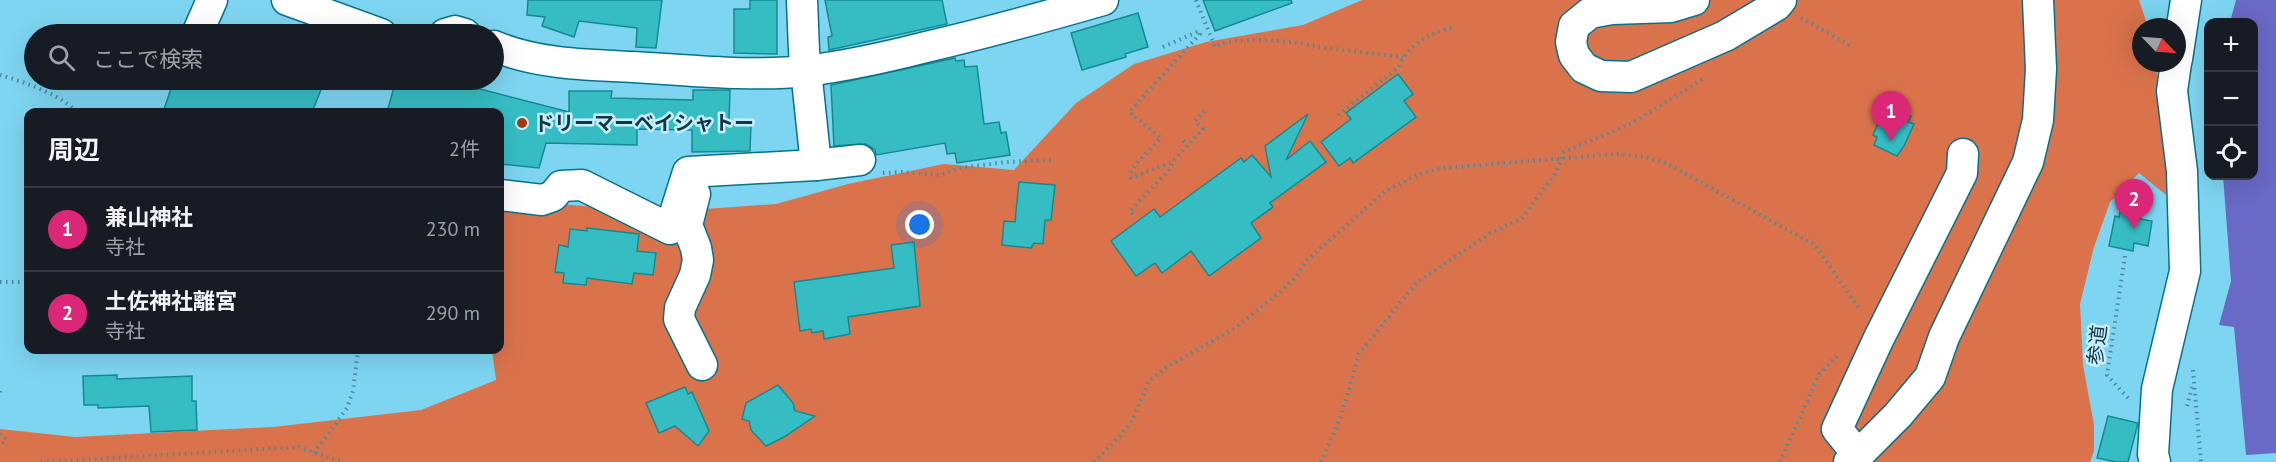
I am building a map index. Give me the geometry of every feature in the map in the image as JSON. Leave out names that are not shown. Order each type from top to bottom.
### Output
[{"type":"street","points":[[201,24],[212,0]]},
{"type":"street","points":[[287,0],[353,24]]},
{"type":"street","points":[[802,0],[805,71],[816,165]]},
{"type":"street","points":[[504,50],[537,58],[603,66],[722,72],[805,71],[940,44],[1102,0]]},
{"type":"street","points":[[1694,0],[1671,7],[1612,9],[1590,13],[1575,26],[1572,42],[1574,55],[1584,68],[1601,76],[1630,77],[1725,36],[1779,2]]},
{"type":"street","points":[[1963,154],[1962,172],[1836,429],[1854,459],[1898,415],[1930,377],[1944,336],[2028,162],[2038,120],[2041,69],[2038,0]]},
{"type":"street","points":[[2183,18],[2186,0]]},
{"type":"street","points":[[2155,462],[2153,454],[2157,389],[2185,271],[2182,171],[2172,91],[2175,72]]},
{"type":"street","points":[[504,195],[542,200],[553,196],[561,186],[582,185],[670,229],[688,172],[816,165],[870,167]]},
{"type":"street","points":[[700,171],[687,225],[698,260],[695,275],[680,308],[679,319],[702,365]]},
{"type":"path","points":[[1196,0],[1215,47],[1220,43],[1260,40],[1305,43],[1318,47],[1403,57]]},
{"type":"path","points":[[1779,2],[1853,47]]},
{"type":"path","points":[[1338,115],[1400,67],[1403,57],[1411,46],[1442,29],[1455,27]]},
{"type":"path","points":[[1164,47],[1199,31],[1200,34],[1130,112],[1161,138],[1137,163],[1130,174],[1131,178],[1172,162],[1203,129],[1195,121],[1206,109]]},
{"type":"path","points":[[1321,462],[1341,416],[1359,354],[1417,282],[1491,233],[1522,218],[1555,174],[1564,152],[1632,123],[1701,82],[1708,74]]},
{"type":"path","points":[[0,75],[24,82]]},
{"type":"path","points":[[41,90],[73,108]]},
{"type":"path","points":[[1183,141],[1188,145]]},
{"type":"path","points":[[1094,462],[1120,436],[1132,419],[1149,381],[1165,368],[1235,328],[1280,292],[1296,277],[1306,261],[1387,190],[1417,175],[1442,168],[1617,154],[1645,157],[1666,163],[1815,245],[1878,340],[1839,354],[1819,374],[1779,462]]},
{"type":"path","points":[[870,167],[941,175],[959,168],[1006,162],[1055,160]]},
{"type":"path","points":[[1133,214],[1130,212],[1170,169],[1172,162]]},
{"type":"path","name":"参道","points":[[2125,256],[2107,375],[2136,406],[2155,417]]},
{"type":"path","points":[[0,282],[24,281]]},
{"type":"path","points":[[314,453],[347,408],[353,391],[358,354]]},
{"type":"path","points":[[0,434],[6,439],[0,446]]},
{"type":"path","points":[[41,462],[298,447],[342,462]]},
{"type":"shaded area","points":[[1362,0],[2139,0],[2145,18],[2132,18],[2132,72],[2157,72],[2171,199],[2139,173],[2110,202],[2094,247],[2080,304],[2083,365],[2094,425],[2094,451],[2090,462],[0,462],[0,429],[75,437],[273,427],[421,410],[496,380],[493,354],[504,354],[504,199],[620,209],[690,210],[776,204],[848,184],[944,164],[1014,170],[1076,103],[1134,64],[1206,42],[1303,25]]},
{"type":"shaded area","points":[[2236,0],[2276,0],[2276,453],[2246,455],[2234,327],[2219,325],[2231,281],[2223,180],[2258,180],[2258,18],[2231,18]]},
{"type":"building","points":[[528,0],[662,0],[656,48],[636,47],[637,28],[579,21],[574,37],[542,26],[545,17],[527,15]]},
{"type":"building","points":[[750,0],[777,0],[777,54],[734,53],[734,9],[750,9]]},
{"type":"building","points":[[825,0],[942,0],[947,24],[829,50],[828,37],[832,36]]},
{"type":"building","points":[[1203,0],[1291,0],[1292,3],[1215,31]]},
{"type":"building","points":[[1138,13],[1148,47],[1125,54],[1126,57],[1082,70],[1071,33]]},
{"type":"building","points":[[955,58],[956,61],[964,60],[965,67],[977,66],[984,124],[999,122],[1001,133],[1006,132],[1010,155],[957,163],[955,153],[947,154],[945,143],[876,155],[875,150],[866,144],[834,146],[831,85]]},
{"type":"building","points":[[1398,74],[1413,94],[1404,101],[1416,117],[1353,163],[1350,158],[1339,166],[1321,142],[1351,119],[1346,113]]},
{"type":"building","points":[[171,90],[321,90],[314,108],[164,108]]},
{"type":"building","points":[[393,90],[484,90],[569,112],[569,91],[612,91],[611,98],[693,100],[693,90],[730,90],[729,122],[751,123],[750,151],[692,152],[692,130],[637,129],[637,145],[546,143],[539,168],[504,164],[504,108],[388,108]]},
{"type":"building","points":[[1891,106],[1911,116],[1908,122],[1914,124],[1897,156],[1874,145],[1877,137],[1873,135],[1884,111],[1888,113]]},
{"type":"building","points":[[1308,114],[1286,160],[1310,141],[1326,162],[1270,203],[1273,207],[1251,223],[1261,238],[1209,276],[1191,251],[1162,273],[1155,263],[1136,276],[1111,241],[1154,209],[1160,217],[1241,158],[1244,162],[1252,155],[1271,177],[1265,146]]},
{"type":"building","points":[[1019,182],[1055,185],[1051,220],[1045,220],[1043,244],[1034,243],[1031,248],[1002,245],[1004,221],[1015,222]]},
{"type":"building","points":[[2125,189],[2146,193],[2140,219],[2152,221],[2148,246],[2134,243],[2133,251],[2109,246],[2115,216],[2119,217]]},
{"type":"building","points":[[587,228],[639,234],[637,251],[656,253],[653,275],[634,273],[632,284],[587,278],[586,285],[563,283],[564,273],[555,272],[559,245],[568,247],[570,229],[587,231]]},
{"type":"building","points":[[914,242],[920,306],[848,317],[850,334],[824,339],[823,331],[812,333],[811,329],[800,331],[794,282],[894,268],[891,245]]},
{"type":"building","points":[[117,375],[117,379],[192,376],[192,401],[196,401],[197,430],[151,432],[149,406],[98,408],[98,405],[84,405],[83,376]]},
{"type":"building","points":[[778,385],[793,403],[795,411],[815,416],[766,446],[751,430],[749,421],[742,419],[746,403]]},
{"type":"building","points":[[685,387],[688,394],[692,392],[709,431],[698,446],[675,426],[659,433],[646,403]]},
{"type":"building","points":[[2108,416],[2138,423],[2128,462],[2097,458]]},
{"type":"place","name":"ドリーマーベイシャトー","points":[[522,123]]},
{"type":"place","name":"兼山神社","points":[[1891,141]]},
{"type":"place","name":"土佐神社離宮","points":[[2134,229]]}]
